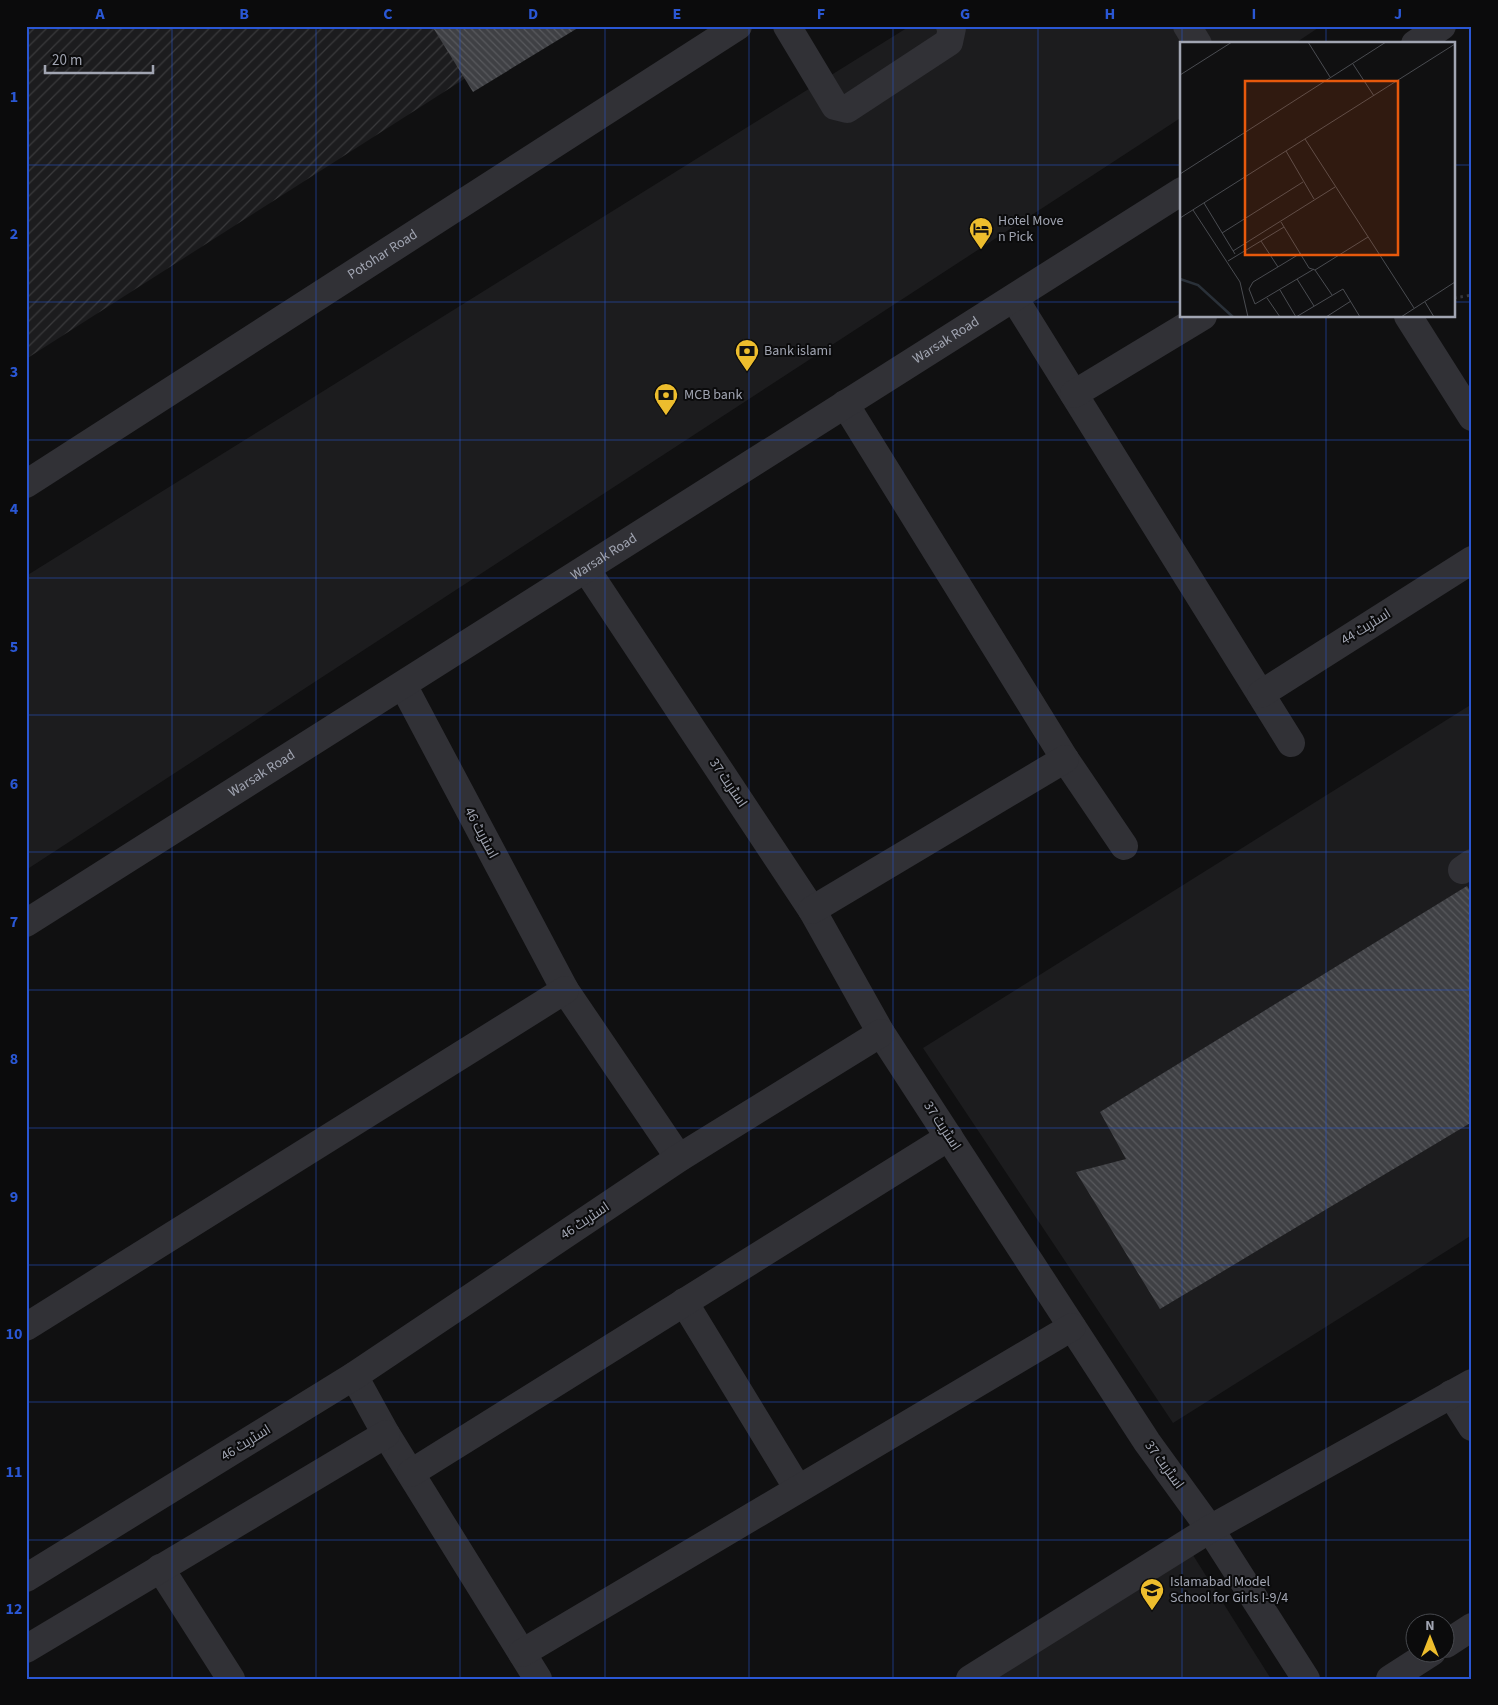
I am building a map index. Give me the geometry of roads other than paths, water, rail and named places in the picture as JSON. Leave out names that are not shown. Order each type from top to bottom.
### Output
[{"type":"street","name":"Potohar Road","points":[[26,484],[738,26]]},
{"type":"street","points":[[786,26],[835,106],[847,109],[949,42],[952,28],[950,26]]},
{"type":"street","points":[[1187,26],[1197,42]]},
{"type":"street","points":[[1418,42],[1442,26]]},
{"type":"street","name":"Warsak Road","points":[[26,923],[1180,192]]},
{"type":"street","points":[[1014,298],[1291,743]]},
{"type":"street","points":[[1074,394],[1200,318]]},
{"type":"street","points":[[1409,318],[1472,417]]},
{"type":"street","points":[[845,404],[1065,759],[1124,846]]},
{"type":"street","name":"اسٹریٹ 44","points":[[1260,694],[1472,560]]},
{"type":"street","name":"اسٹریٹ 37","points":[[586,569],[812,910],[881,1033],[1147,1442],[1210,1529],[1306,1679]]},
{"type":"street","name":"اسٹریٹ 46","points":[[26,1578],[354,1376],[679,1158],[564,990],[403,685]]},
{"type":"street","points":[[812,910],[1065,759]]},
{"type":"street","points":[[26,1327],[564,990]]},
{"type":"street","points":[[679,1158],[881,1033]]},
{"type":"street","points":[[411,1473],[949,1137]]},
{"type":"street","points":[[684,1302],[798,1489]]},
{"type":"street","points":[[522,1653],[1072,1327]]},
{"type":"street","points":[[354,1376],[386,1434],[538,1679]]},
{"type":"street","points":[[970,1679],[1210,1529],[1462,1388],[1472,1427]]},
{"type":"street","points":[[26,1649],[386,1434]]},
{"type":"street","points":[[160,1568],[231,1679]]},
{"type":"street","points":[[1456,1637],[1472,1627]]},
{"type":"street","points":[[1390,1679],[1416,1662]]},
{"type":"place","name":"Hotel Move n Pick","points":[[981,250]]},
{"type":"place","name":"Bank islami","points":[[747,372]]},
{"type":"place","name":"MCB bank","points":[[666,416]]},
{"type":"place","name":"Islamabad Model School for Girls I-9/4","points":[[1152,1611]]}]
